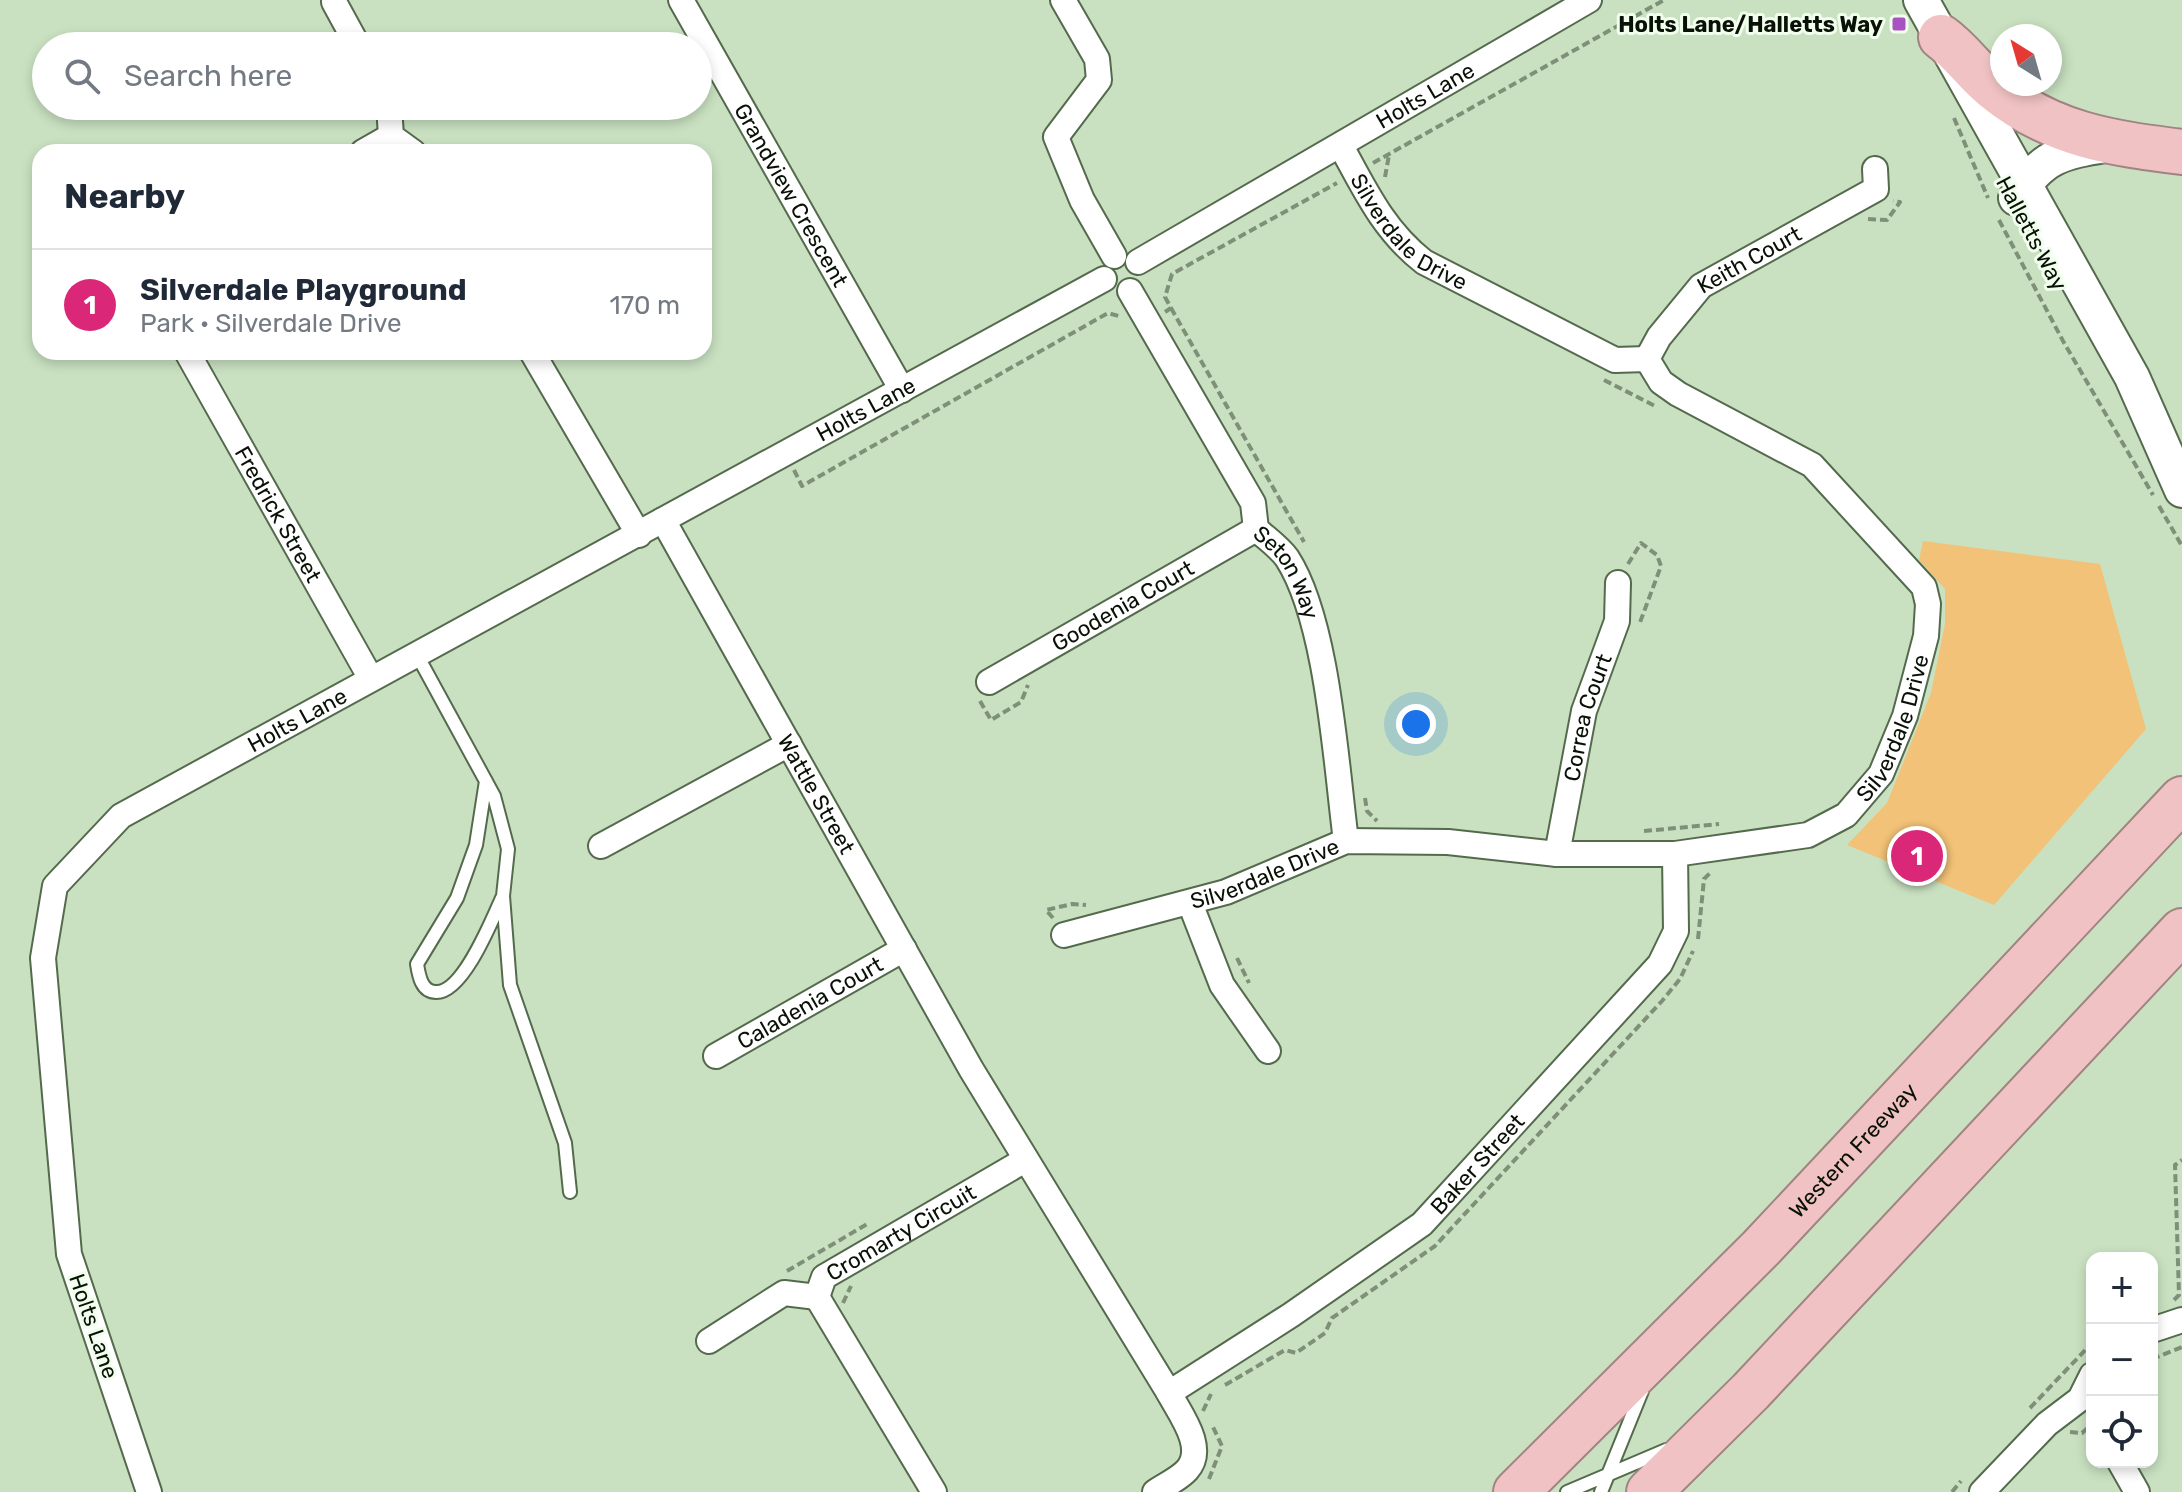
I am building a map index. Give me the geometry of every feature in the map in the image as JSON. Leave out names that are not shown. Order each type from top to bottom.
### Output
[{"type":"highway","points":[[1931,18],[1990,85],[2040,121],[2112,143],[2182,152]]},
{"type":"highway","name":"Western Freeway","points":[[1516,1492],[1761,1248],[2182,799]]},
{"type":"highway","points":[[1649,1492],[1733,1408],[2182,931]]},
{"type":"street","name":"Grandview Crescent","points":[[681,0],[699,32]]},
{"type":"street","points":[[1063,0],[1097,59],[1099,80],[1056,137],[1082,200],[1141,275],[1130,291],[1114,291],[1104,279],[1105,266],[1126,259]]},
{"type":"street","name":"Holts Lane","points":[[1126,259],[1341,146],[1589,0]]},
{"type":"street","name":"Halletts Way","points":[[1905,0],[2019,192]]},
{"type":"street","points":[[334,2],[350,32]]},
{"type":"street","name":"Halletts Way","points":[[1931,18],[2121,395],[2174,476]]},
{"type":"street","name":"Grandview Crescent","points":[[712,55],[902,390]]},
{"type":"street","points":[[390,120],[391,136]]},
{"type":"street","points":[[377,144],[391,136]]},
{"type":"street","points":[[391,136],[402,144]]},
{"type":"street","points":[[2019,192],[2048,160],[2069,151],[2112,143]]},
{"type":"street","name":"Silverdale Drive","points":[[1064,935],[1226,892],[1346,841],[1448,842],[1557,854],[1675,854],[1808,835],[1846,815],[1881,774],[1905,716],[1926,636],[1928,604],[1924,587],[1812,465],[1678,394],[1661,382],[1647,359],[1615,360],[1424,262],[1398,242],[1341,146]]},
{"type":"street","name":"Keith Court","points":[[1647,359],[1659,337],[1701,286],[1880,186]]},
{"type":"street","name":"Holts Lane","points":[[149,1492],[69,1254],[43,958],[55,886],[121,816],[370,677],[639,535],[1104,279]]},
{"type":"street","name":"Seton Way","points":[[1130,291],[1151,322],[1253,503],[1256,529],[1286,556],[1299,582],[1326,688],[1346,841]]},
{"type":"street","name":"Fredrick Street","points":[[192,360],[370,677]]},
{"type":"street","points":[[537,360],[639,535]]},
{"type":"street","name":"Wattle Street","points":[[663,520],[1025,1160]]},
{"type":"street","name":"Goodenia Court","points":[[989,682],[1256,529]]},
{"type":"street","name":"Correa Court","points":[[1557,854],[1584,711],[1617,621],[1618,583]]},
{"type":"street","points":[[601,846],[789,744]]},
{"type":"street","name":"Baker Street","points":[[1169,1393],[1291,1315],[1422,1224],[1660,964],[1676,931],[1675,854]]},
{"type":"street","points":[[1190,903],[1222,985],[1268,1051]]},
{"type":"street","name":"Caladenia Court","points":[[716,1056],[904,949]]},
{"type":"street","points":[[1025,1160],[1169,1393],[1191,1436],[1196,1454],[1188,1470],[1155,1492]]},
{"type":"street","name":"Cromarty Circuit","points":[[934,1492],[817,1297],[824,1277],[1025,1160]]},
{"type":"street","points":[[709,1341],[784,1293],[817,1297]]},
{"type":"street","points":[[2158,1328],[2182,1320]]},
{"type":"street","points":[[1982,1492],[2047,1424],[2086,1408]]},
{"type":"street","points":[[2123,1468],[2137,1492]]},
{"type":"lane","points":[[416,653],[486,781],[508,849],[503,896],[510,985],[565,1143],[570,1192]]},
{"type":"lane","points":[[486,781],[476,845],[457,898],[417,964],[425,988],[431,992],[445,992],[458,981],[503,896]]},
{"type":"lane","points":[[1601,1492],[1635,1404],[1669,1340]]},
{"type":"lane","points":[[1567,1492],[1671,1447],[1733,1408]]},
{"type":"path","points":[[786,454],[802,486],[1108,313],[1127,319],[1137,328],[1151,322],[1171,308],[1165,297],[1172,274],[1664,0]]},
{"type":"path","points":[[1949,107],[1992,206],[2063,341],[2182,546]]},
{"type":"path","points":[[1390,153],[1383,173],[1390,186]]},
{"type":"path","points":[[1866,219],[1887,220],[1900,202],[1880,186]]},
{"type":"path","points":[[1231,946],[1255,992]]},
{"type":"path","points":[[2163,1304],[2180,1295],[2175,1165],[2182,1160]]},
{"type":"path","points":[[2158,1357],[2182,1347]]},
{"type":"shaded area","points":[[1923,541],[2100,564],[2146,729],[1994,905],[1847,845],[1887,803],[1931,693],[1945,624],[1945,589],[1919,560]]},
{"type":"place","name":"Holts Lane/Halletts Way","points":[[1899,24]]},
{"type":"place","name":"Silverdale Playground","points":[[1917,856]]}]
